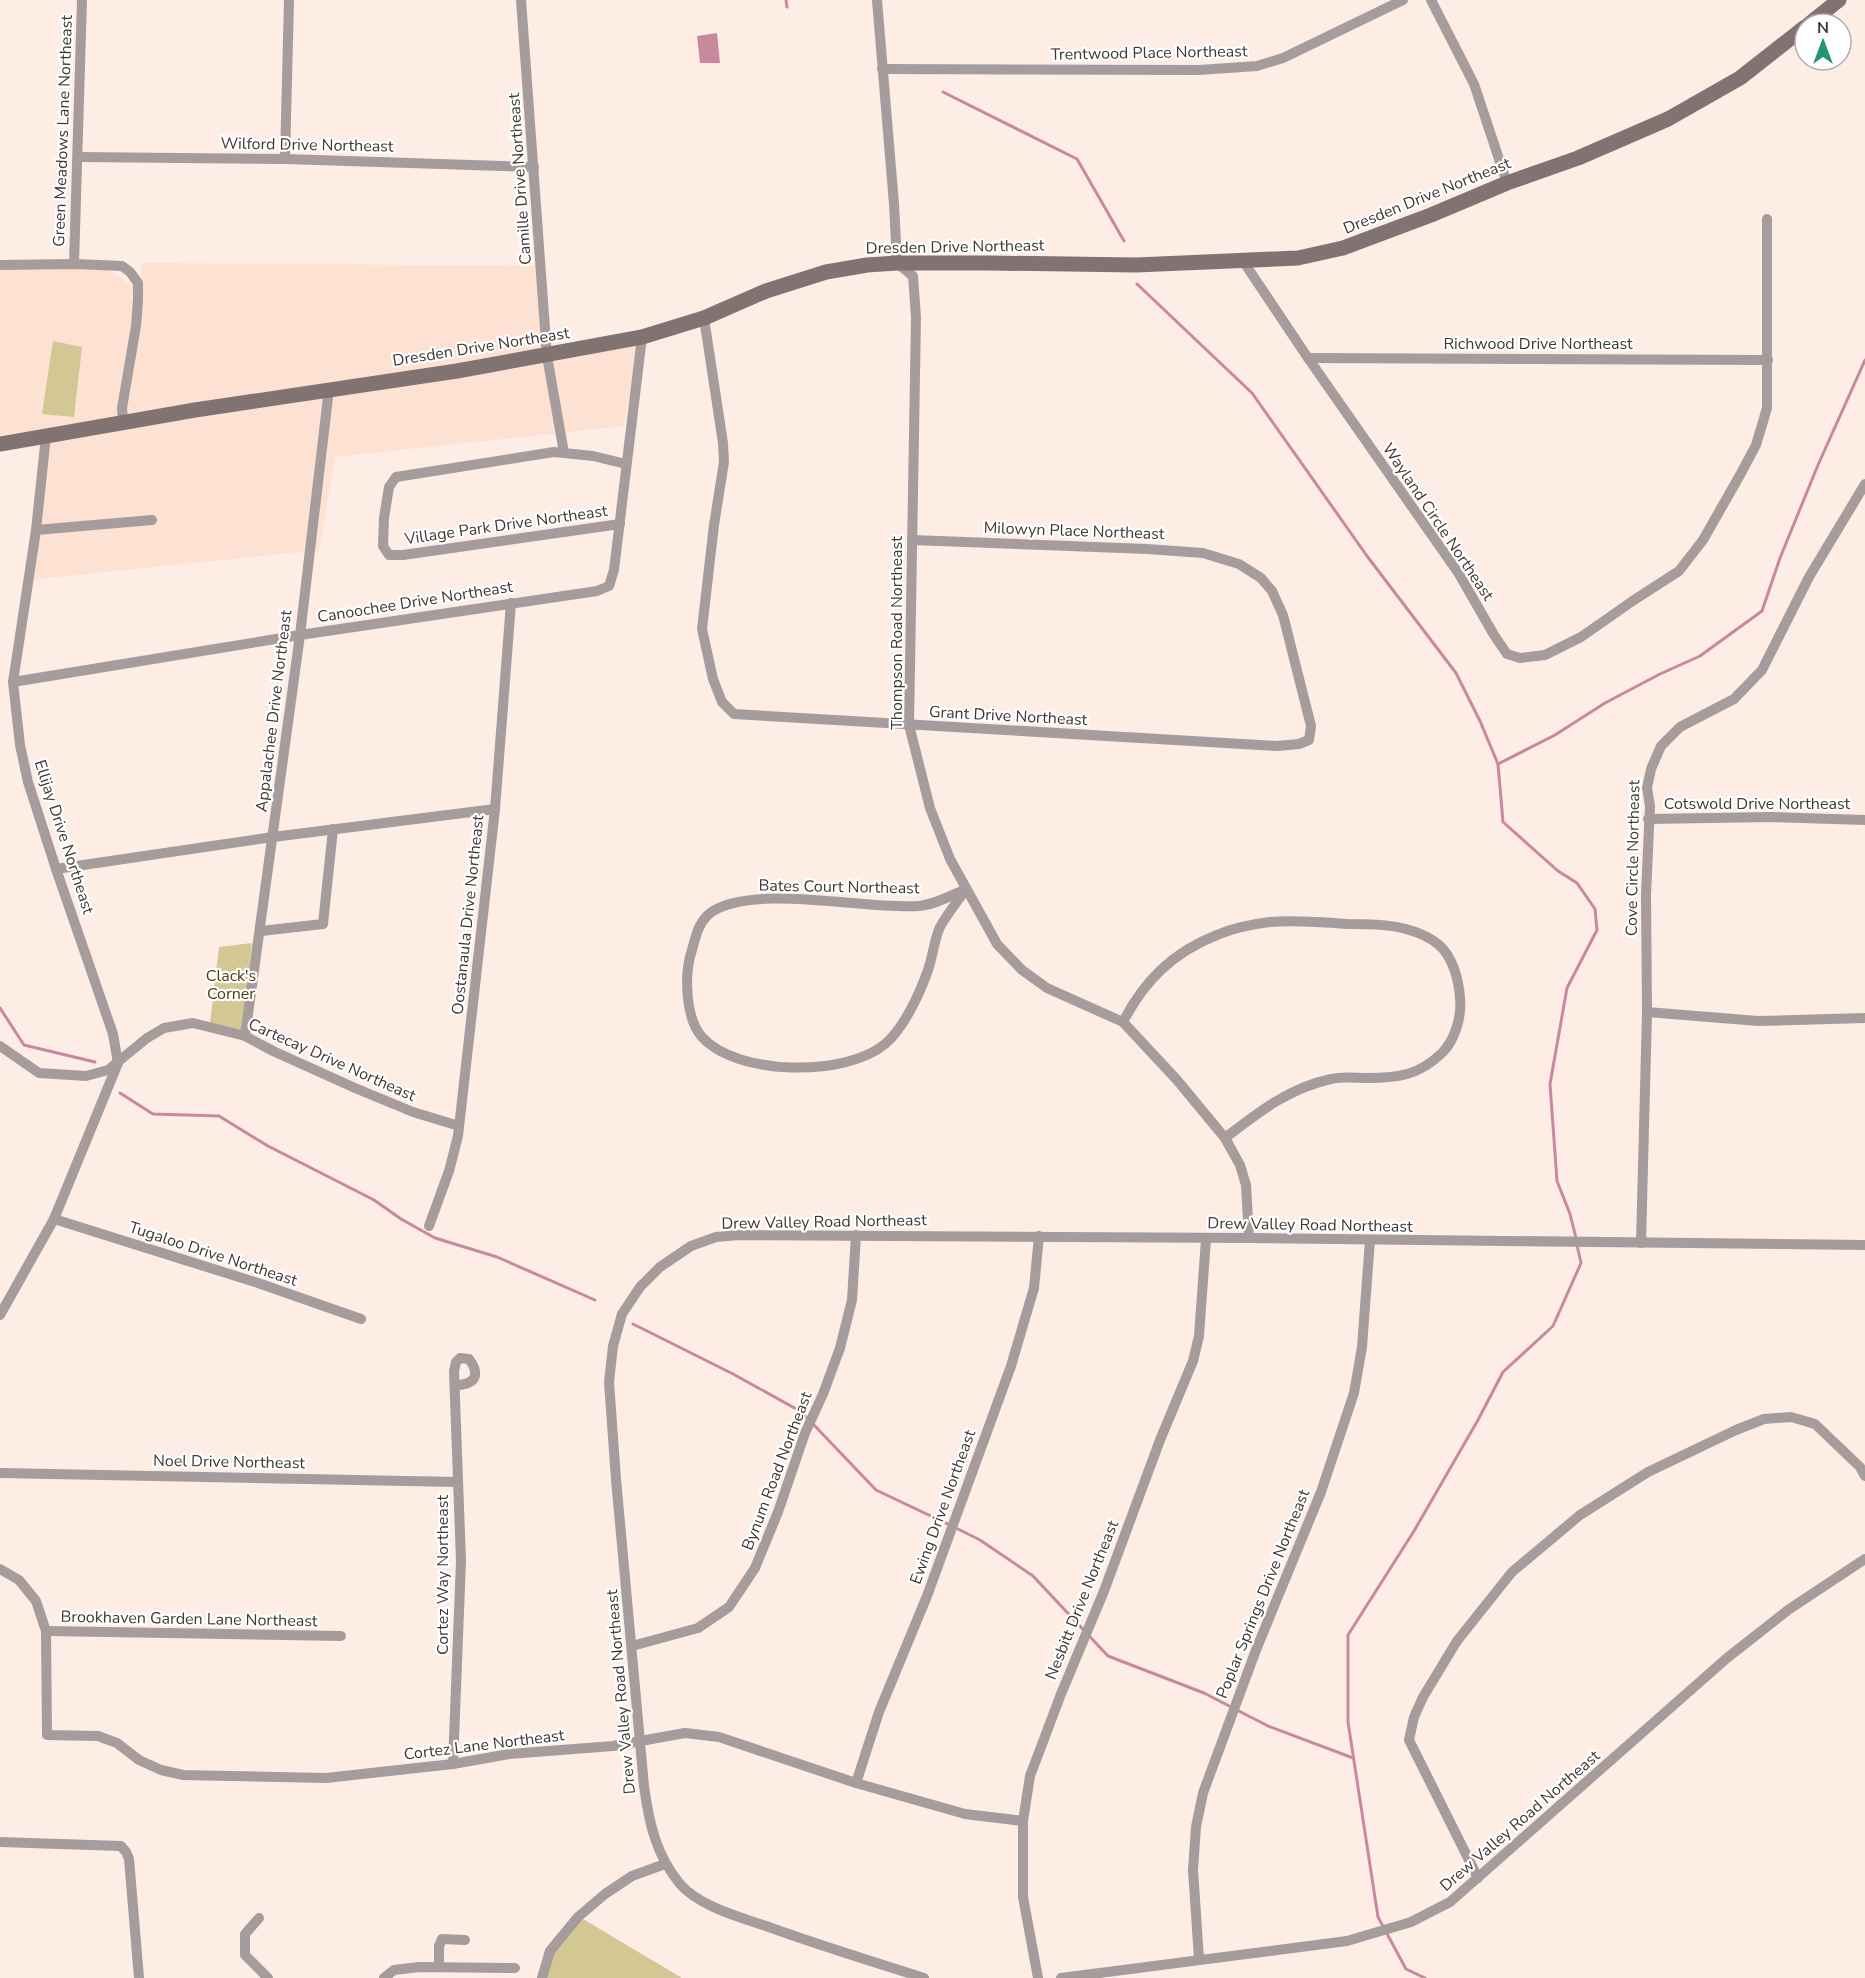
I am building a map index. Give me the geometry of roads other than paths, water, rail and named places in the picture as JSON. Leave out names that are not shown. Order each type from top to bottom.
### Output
[{"type":"street","name":"Green Meadows Lane Northeast","points":[[74,264],[82,0]]},
{"type":"street","points":[[285,159],[290,0]]},
{"type":"street","name":"Camille Drive Northeast","points":[[521,0],[547,356],[564,453]]},
{"type":"street","points":[[877,0],[897,263]]},
{"type":"street","name":"Trentwood Place Northeast","points":[[882,69],[1199,70],[1257,66],[1283,58],[1403,0]]},
{"type":"street","points":[[1431,0],[1474,84],[1507,183]]},
{"type":"street","points":[[1824,12],[1839,0]]},
{"type":"street","name":"Dresden Drive Northeast","points":[[0,444],[329,389],[449,373],[642,337],[704,318],[766,291],[826,272],[867,265],[897,263],[1136,265],[1298,258],[1343,248],[1507,183],[1578,158],[1668,119],[1740,78],[1793,36]]},
{"type":"street","name":"Wilford Drive Northeast","points":[[78,157],[285,159],[534,167]]},
{"type":"street","name":"Wayland Circle Northeast","points":[[1243,261],[1459,573],[1507,654],[1520,658],[1545,655],[1581,637],[1679,571],[1703,540],[1756,445],[1767,408],[1767,219]]},
{"type":"street","name":"Thompson Road Northeast","points":[[897,263],[913,276],[916,317],[909,725],[930,808],[950,859],[997,944],[1022,970],[1047,988],[1123,1022],[1177,1080],[1225,1138],[1240,1165],[1246,1185],[1249,1238]]},
{"type":"street","points":[[0,265],[122,266],[130,272],[138,283],[136,326],[122,408],[123,423]]},
{"type":"street","name":"Grant Drive Northeast","points":[[704,318],[724,462],[702,629],[713,680],[722,702],[734,714],[1256,745]]},
{"type":"street","points":[[620,524],[642,337]]},
{"type":"street","name":"Richwood Drive Northeast","points":[[1308,358],[1768,360]]},
{"type":"street","name":"Appalachee Drive Northeast","points":[[245,1036],[300,635],[329,389]]},
{"type":"street","name":"Ellijay Drive Northeast","points":[[46,436],[36,530],[14,682],[20,745],[56,869],[113,1034],[118,1063]]},
{"type":"street","name":"Village Park Drive Northeast","points":[[620,524],[403,555],[389,555],[383,546],[389,487],[396,477],[554,452],[593,456],[626,464]]},
{"type":"street","name":"Cove Circle Northeast","points":[[1641,1243],[1647,1012],[1646,894],[1650,806],[1647,788],[1651,769],[1661,746],[1680,727],[1734,699],[1762,670],[1809,577],[1865,484]]},
{"type":"street","points":[[36,530],[152,520]]},
{"type":"street","name":"Canoochee Drive Northeast","points":[[14,682],[300,635],[597,591],[609,586],[614,570],[620,524]]},
{"type":"street","name":"Milowyn Place Northeast","points":[[912,540],[1203,553],[1234,562],[1261,578],[1272,591],[1283,615],[1311,726],[1309,740],[1299,744],[1256,745]]},
{"type":"street","name":"Oostanaula Drive Northeast","points":[[429,1226],[454,1153],[459,1126],[495,809],[511,603]]},
{"type":"street","points":[[56,869],[273,837],[495,809]]},
{"type":"street","name":"Cotswold Drive Northeast","points":[[1648,819],[1772,817],[1865,820]]},
{"type":"street","points":[[261,931],[323,924],[333,829]]},
{"type":"street","name":"Bates Court Northeast","points":[[966,889],[940,927],[928,971],[908,1015],[885,1044],[858,1059],[835,1066],[804,1068],[760,1065],[723,1051],[702,1037],[692,1017],[687,996],[688,960],[699,926],[712,912],[732,904],[763,899],[921,906],[966,889]]},
{"type":"street","points":[[1123,1022],[1135,999],[1160,970],[1184,952],[1217,935],[1244,927],[1280,922],[1404,928],[1440,946],[1450,960],[1459,986],[1461,1009],[1457,1028],[1445,1051],[1423,1070],[1401,1076],[1332,1078],[1294,1091],[1271,1102],[1225,1138]]},
{"type":"street","points":[[1647,1012],[1758,1021],[1865,1018]]},
{"type":"street","name":"Cartecay Drive Northeast","points":[[0,1046],[39,1073],[86,1076],[108,1070],[147,1038],[164,1028],[193,1023],[245,1036],[355,1088],[413,1112],[459,1126]]},
{"type":"street","points":[[0,1315],[54,1219],[118,1063]]},
{"type":"street","name":"Tugaloo Drive Northeast","points":[[54,1219],[258,1283],[362,1319]]},
{"type":"street","name":"Drew Valley Road Northeast","points":[[924,1978],[728,1913],[695,1897],[682,1886],[665,1864],[649,1824],[609,1382],[613,1346],[622,1314],[640,1287],[660,1267],[691,1246],[716,1237],[739,1235],[1865,1245]]},
{"type":"street","name":"Bynum Road Northeast","points":[[632,1646],[698,1628],[729,1607],[755,1568],[840,1348],[852,1300],[856,1235]]},
{"type":"street","name":"Ewing Drive Northeast","points":[[856,1783],[879,1712],[927,1596],[1011,1366],[1034,1288],[1039,1236]]},
{"type":"street","name":"Nesbitt Drive Northeast","points":[[1038,1978],[1023,1897],[1023,1821],[1030,1776],[1060,1694],[1104,1591],[1160,1440],[1193,1361],[1199,1336],[1206,1239]]},
{"type":"street","name":"Poplar Springs Drive Northeast","points":[[1199,1959],[1193,1870],[1203,1793],[1256,1650],[1321,1492],[1354,1393],[1362,1347],[1370,1240]]},
{"type":"street","name":"Cortez Way Northeast","points":[[453,1764],[462,1561],[455,1385]]},
{"type":"street","points":[[1478,1878],[1409,1740],[1414,1717],[1423,1697],[1457,1641],[1512,1572],[1580,1515],[1648,1472],[1764,1419],[1791,1417],[1815,1424],[1860,1467],[1865,1476]]},
{"type":"street","name":"Noel Drive Northeast","points":[[0,1473],[458,1482]]},
{"type":"street","name":"Drew Valley Road Northeast","points":[[1061,1978],[1282,1950],[1363,1937],[1399,1926],[1450,1902],[1727,1658],[1788,1610],[1865,1559]]},
{"type":"street","name":"Brookhaven Garden Lane Northeast","points":[[0,1569],[20,1580],[36,1601],[46,1631],[341,1636]]},
{"type":"street","name":"Cortez Lane Northeast","points":[[46,1631],[47,1734],[98,1736],[117,1743],[139,1761],[183,1776],[326,1779],[453,1764],[509,1754],[613,1746],[685,1732],[719,1737],[856,1783],[964,1814],[1023,1821]]},
{"type":"street","points":[[0,1842],[122,1846],[129,1859],[139,1978]]},
{"type":"street","points":[[542,1978],[550,1951],[579,1917],[605,1894],[632,1876],[665,1864]]},
{"type":"street","points":[[259,1918],[245,1934],[245,1955],[268,1978]]},
{"type":"street","points":[[439,1967],[439,1946],[442,1939],[465,1940]]},
{"type":"street","points":[[384,1978],[394,1970],[419,1967],[439,1967],[456,1973],[515,1968]]},
{"type":"waterway","points":[[786,0],[787,7]]},
{"type":"waterway","points":[[943,92],[1077,159],[1124,241]]},
{"type":"waterway","points":[[1137,284],[1252,393],[1367,556],[1456,673],[1498,764],[1503,822],[1558,871],[1577,883],[1595,909],[1597,930],[1567,988],[1550,1084],[1557,1181],[1570,1214],[1576,1238]]},
{"type":"waterway","points":[[1498,764],[1555,735],[1605,703],[1700,656],[1762,611],[1780,558],[1818,465],[1865,360]]},
{"type":"waterway","points":[[0,1008],[24,1045],[95,1062]]},
{"type":"waterway","points":[[120,1093],[153,1114],[219,1116],[268,1146],[374,1200],[401,1219],[435,1238],[497,1257],[595,1300]]},
{"type":"waterway","points":[[1425,1978],[1406,1969],[1378,1917],[1348,1722],[1348,1635],[1414,1531],[1503,1372],[1553,1326],[1581,1263],[1577,1245]]},
{"type":"waterway","points":[[633,1324],[733,1374],[800,1411],[808,1419]]},
{"type":"waterway","points":[[813,1424],[876,1490],[950,1525]]},
{"type":"waterway","points":[[956,1528],[980,1540],[1033,1576],[1108,1656],[1204,1693],[1268,1726],[1353,1758]]},
{"type":"park label","name":"Clack's Corner","points":[[231,985]]}]
